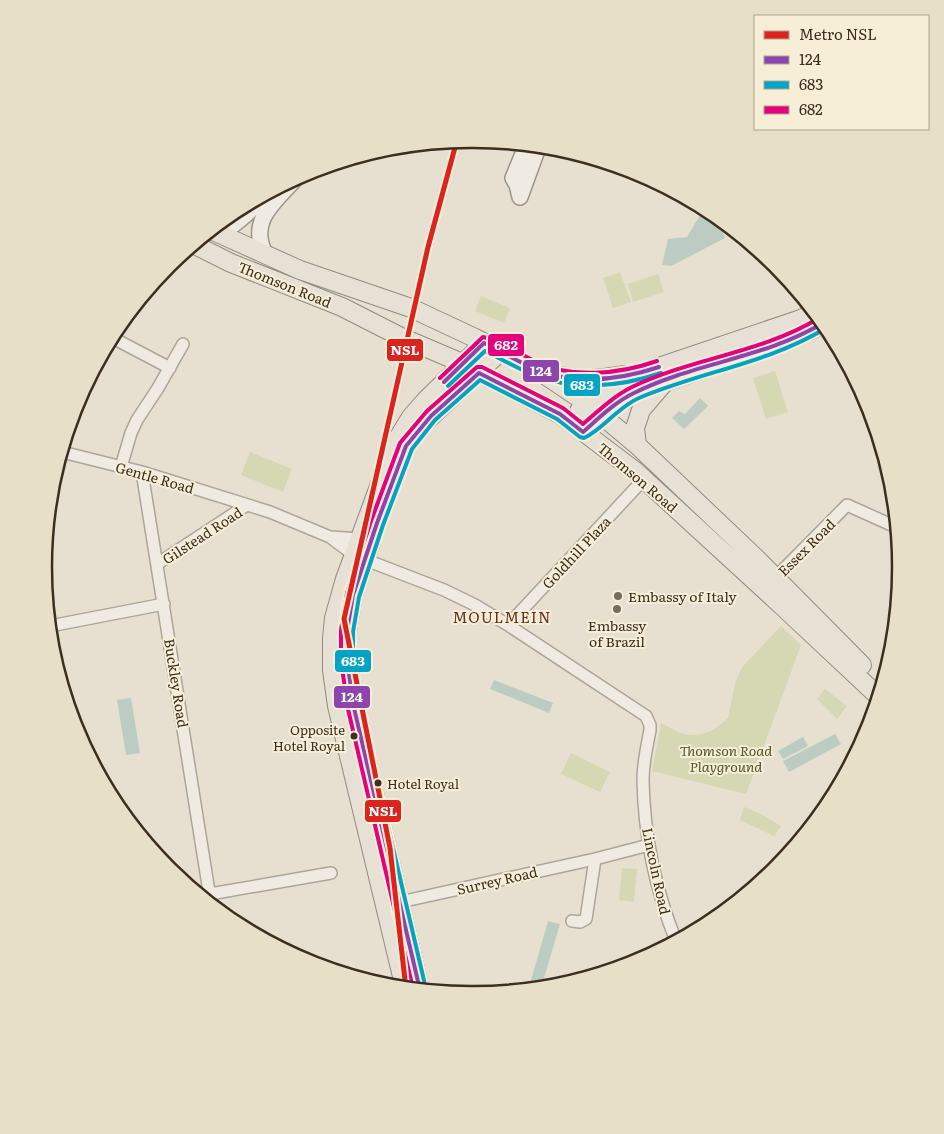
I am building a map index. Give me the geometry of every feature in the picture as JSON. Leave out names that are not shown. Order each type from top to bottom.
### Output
[{"type":"main road","name":"Thomson Road","points":[[218,233],[300,270],[410,308],[484,342],[536,369],[588,404],[637,445],[873,690]]},
{"type":"main road","name":"Thomson Road","points":[[201,247],[231,263],[342,307],[400,336],[463,364],[547,407],[568,420],[644,479],[769,583],[875,681]]},
{"type":"main road","points":[[568,420],[615,385],[647,371],[793,322],[807,315]]},
{"type":"main road","points":[[583,432],[615,405],[634,393],[668,380],[774,346],[816,327]]},
{"type":"main road","points":[[411,982],[400,902],[383,838],[354,708],[347,660],[347,631],[361,539],[390,455],[401,431],[425,401],[484,342]]},
{"type":"main road","points":[[410,982],[354,776],[334,689],[332,638],[334,618],[345,580],[377,523],[406,446],[433,414],[501,351]]},
{"type":"main road","points":[[536,369],[568,378],[591,380],[647,371]]},
{"type":"main road","points":[[637,445],[635,428],[641,410],[668,380]]},
{"type":"street","points":[[524,151],[513,178],[520,197],[536,153]]},
{"type":"street","points":[[264,254],[259,240],[259,225],[283,193]]},
{"type":"street","points":[[222,230],[232,228],[248,212]]},
{"type":"street","points":[[119,341],[170,368]]},
{"type":"street","points":[[121,467],[137,420],[183,344]]},
{"type":"street","name":"Gentle Road","points":[[68,454],[142,472],[247,506]]},
{"type":"street","name":"Buckley Road","points":[[142,472],[209,894]]},
{"type":"street","name":"Goldhill Plaza","points":[[508,625],[644,479]]},
{"type":"street","name":"Essex Road","points":[[769,583],[848,505],[889,524]]},
{"type":"street","name":"Gilstead Road","points":[[157,564],[247,506],[270,512],[330,537],[357,559],[444,590],[474,605],[643,712]]},
{"type":"street","name":"Gilstead Road","points":[[330,537],[361,539]]},
{"type":"street","points":[[57,625],[164,604]]},
{"type":"street","name":"Lincoln Road","points":[[643,712],[650,725],[643,780],[648,845],[663,905],[673,935]]},
{"type":"street","name":"Surrey Road","points":[[400,902],[594,859],[648,845]]},
{"type":"street","points":[[572,921],[580,922],[586,919],[594,859]]},
{"type":"street","name":"Buckley Road","points":[[215,898],[331,872]]},
{"type":"green space","points":[[620,272],[631,302],[613,308],[603,278]]},
{"type":"green space","points":[[658,274],[664,292],[633,302],[628,284]]},
{"type":"green space","points":[[481,296],[510,308],[504,323],[475,311]]},
{"type":"green space","points":[[775,371],[788,412],[766,419],[753,378]]},
{"type":"green space","points":[[250,452],[292,469],[283,492],[241,475]]},
{"type":"green space","name":"Thomson Road Playground","points":[[781,626],[801,645],[746,794],[652,771],[661,723],[680,733],[690,735],[703,734],[721,724],[728,718],[736,680],[743,666]]},
{"type":"green space","points":[[825,689],[847,706],[837,719],[817,699]]},
{"type":"green space","points":[[571,753],[610,772],[600,792],[561,774]]},
{"type":"green space","points":[[744,807],[763,815],[781,826],[774,836],[740,820]]},
{"type":"green space","points":[[622,868],[637,869],[634,902],[619,900]]},
{"type":"shaded area","points":[[700,215],[722,230],[725,238],[671,266],[662,265],[668,239],[687,237]]},
{"type":"shaded area","points":[[700,398],[708,406],[684,429],[672,418],[679,411],[685,414]]},
{"type":"shaded area","points":[[494,680],[553,703],[549,713],[490,689]]},
{"type":"shaded area","points":[[131,698],[140,753],[126,755],[117,700]]},
{"type":"shaded area","points":[[835,734],[841,744],[789,772],[783,761]]},
{"type":"shaded area","points":[[803,737],[808,746],[783,759],[778,751]]},
{"type":"shaded area","points":[[548,921],[560,924],[543,980],[530,982]]},
{"type":"metro line","name":"NSL","points":[[405,981],[390,848],[344,619],[428,247],[455,148]]},
{"type":"transit line","name":"682","points":[[411,982],[348,709],[341,661],[341,630],[347,593],[400,443],[427,411],[477,367],[482,367],[563,408],[583,424],[613,399],[632,387],[679,369],[751,348],[797,330],[812,322]]},
{"type":"transit line","name":"124","points":[[418,983],[354,708],[347,660],[347,631],[353,595],[377,523],[406,446],[431,416],[479,373],[560,414],[583,432],[614,406],[634,393],[681,374],[754,353],[801,335],[816,327]]},
{"type":"transit line","name":"683","points":[[425,984],[360,707],[353,660],[353,632],[359,597],[383,525],[412,449],[435,420],[480,380],[557,419],[584,438],[597,430],[624,407],[639,398],[686,381],[758,359],[819,332]]},
{"type":"transit line","name":"682","points":[[440,378],[483,337],[503,344],[536,362],[565,371],[580,373],[612,372],[657,361]]},
{"type":"transit line","name":"124","points":[[444,382],[484,343],[535,369],[566,377],[582,379],[613,378],[659,367]]},
{"type":"transit line","name":"683","points":[[448,386],[485,351],[533,375],[565,383],[581,385],[613,384],[661,373]]},
{"type":"place","name":"Embassy of Italy","points":[[618,596]]},
{"type":"place","name":"Embassy of Brazil","points":[[617,609]]},
{"type":"place","name":"Opposite Hotel Royal","points":[[354,736]]},
{"type":"place","name":"Hotel Royal","points":[[378,783]]},
{"type":"district","name":"MOULMEIN","points":[[502,616]]}]
